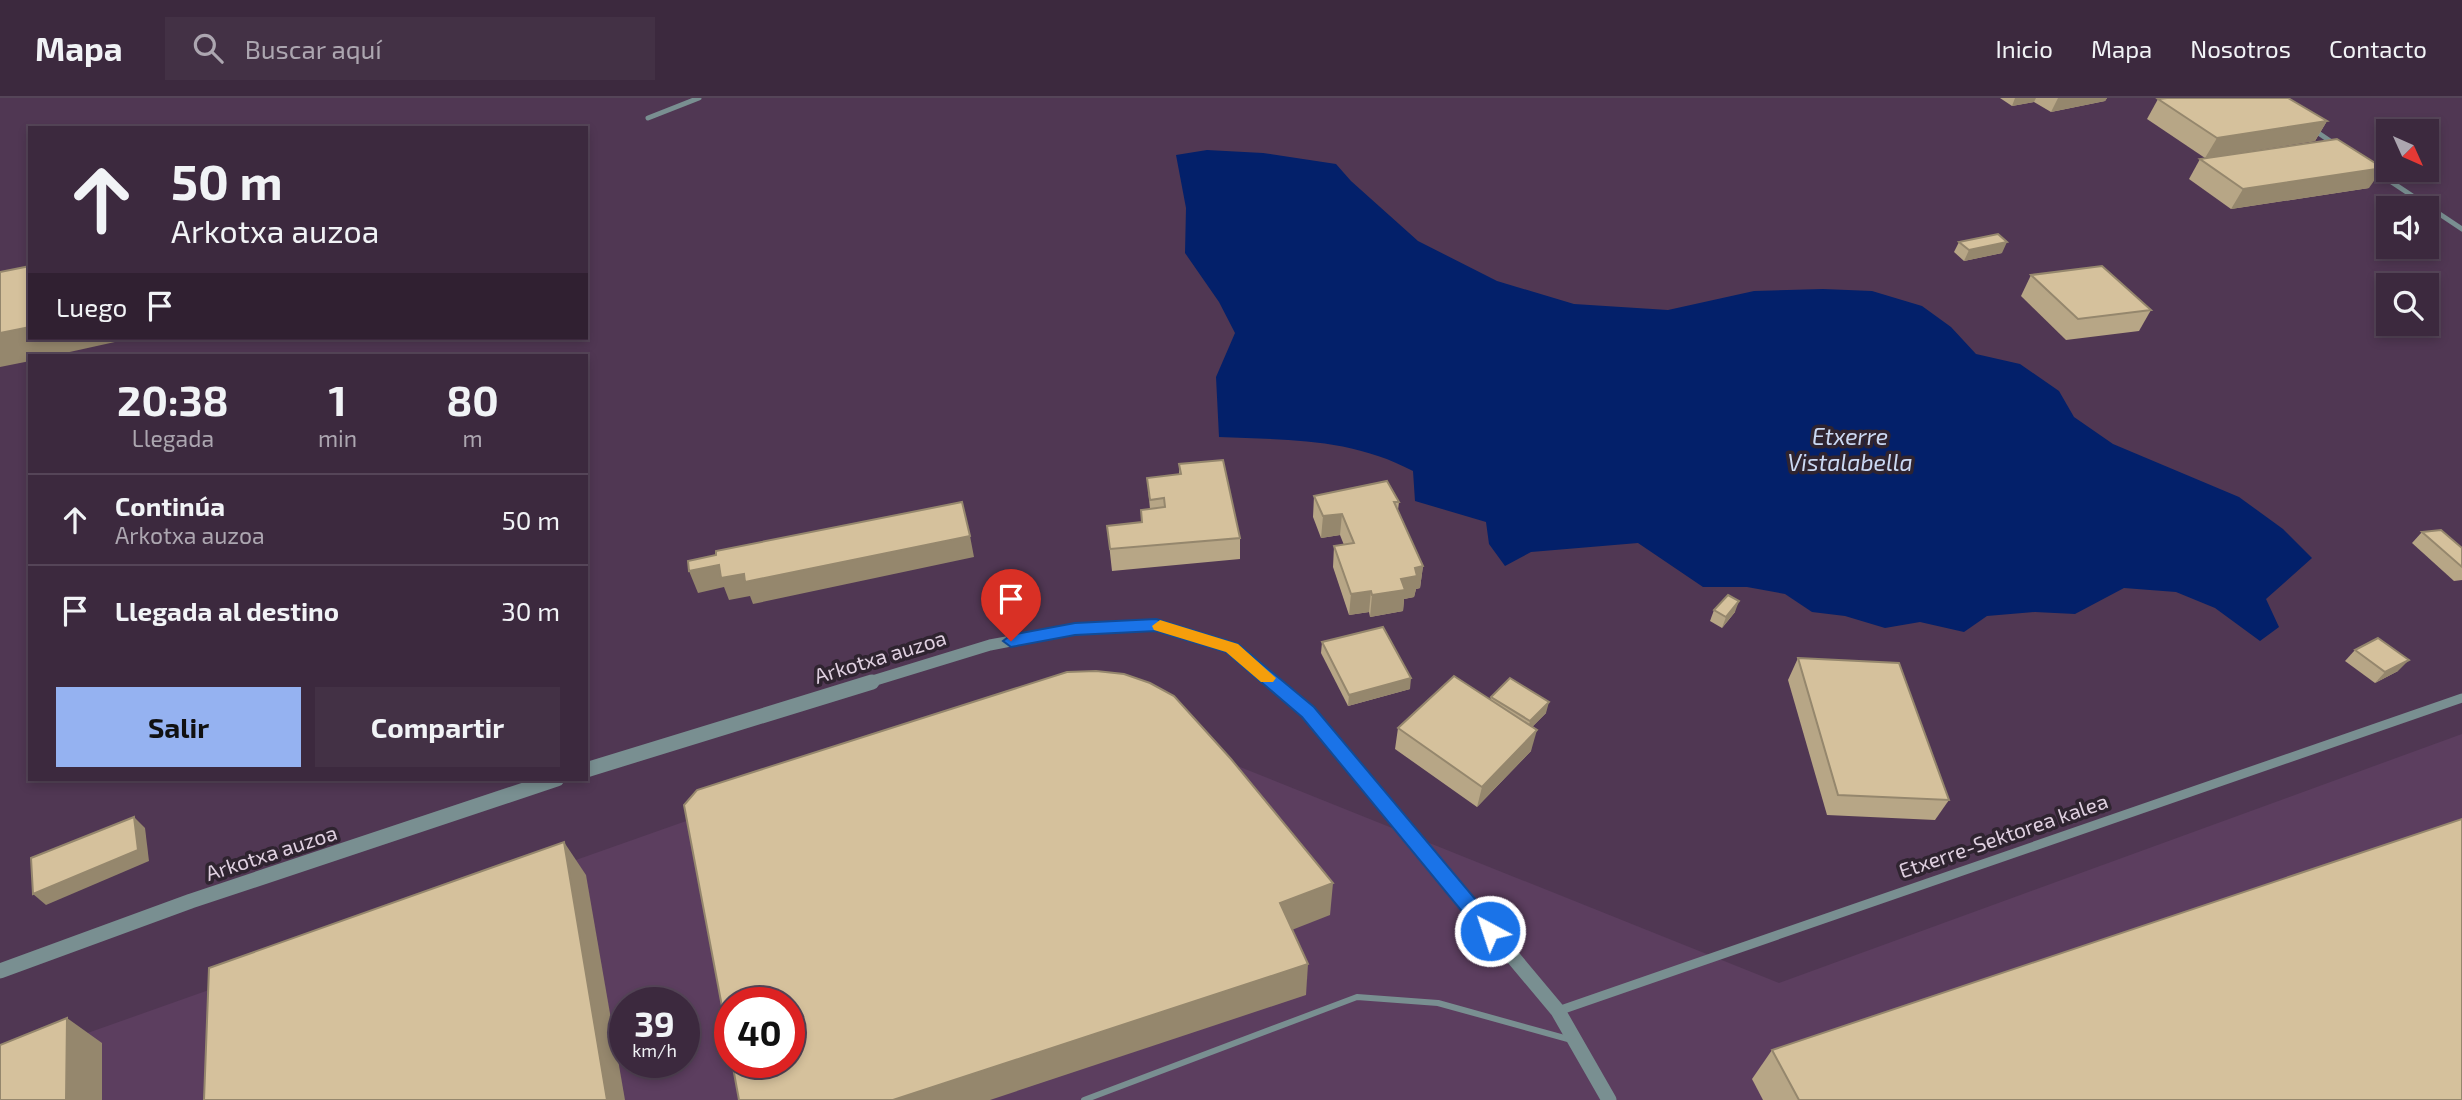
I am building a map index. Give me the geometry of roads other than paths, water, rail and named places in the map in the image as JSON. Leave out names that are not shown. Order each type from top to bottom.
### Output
[{"type":"street","points":[[648,118],[699,98]]},
{"type":"street","points":[[2306,125],[2339,146]]},
{"type":"street","points":[[2361,162],[2462,229]]},
{"type":"street","name":"Arkotxa auzoa","points":[[588,768],[779,708],[1002,643],[1075,629],[1156,625],[1232,648],[1308,712],[1558,1011]]},
{"type":"street","name":"Etxerre-Sektorea kalea","points":[[1558,1011],[2462,698]]},
{"type":"street","name":"Arkotxa auzoa","points":[[0,971],[191,901],[551,781]]},
{"type":"street","points":[[1558,1011],[1609,1100]]},
{"type":"lane","points":[[1084,1100],[1357,997],[1438,1003],[1575,1041]]},
{"type":"water","name":"Etxerre Vistalabella","points":[[1207,150],[1263,153],[1336,164],[1351,181],[1418,241],[1497,281],[1574,304],[1668,310],[1754,291],[1823,289],[1872,291],[1922,306],[1951,327],[1976,354],[2020,364],[2059,391],[2074,417],[2113,444],[2239,497],[2283,529],[2312,558],[2266,599],[2279,627],[2260,641],[2215,608],[2176,592],[2124,588],[2075,614],[2035,612],[1987,616],[1964,632],[1920,622],[1885,628],[1845,616],[1812,612],[1785,594],[1747,587],[1703,587],[1638,543],[1531,552],[1505,566],[1489,544],[1486,522],[1415,501],[1413,471],[1390,460],[1366,452],[1319,443],[1219,437],[1216,377],[1235,333],[1219,302],[1185,253],[1186,208],[1176,155]]}]
